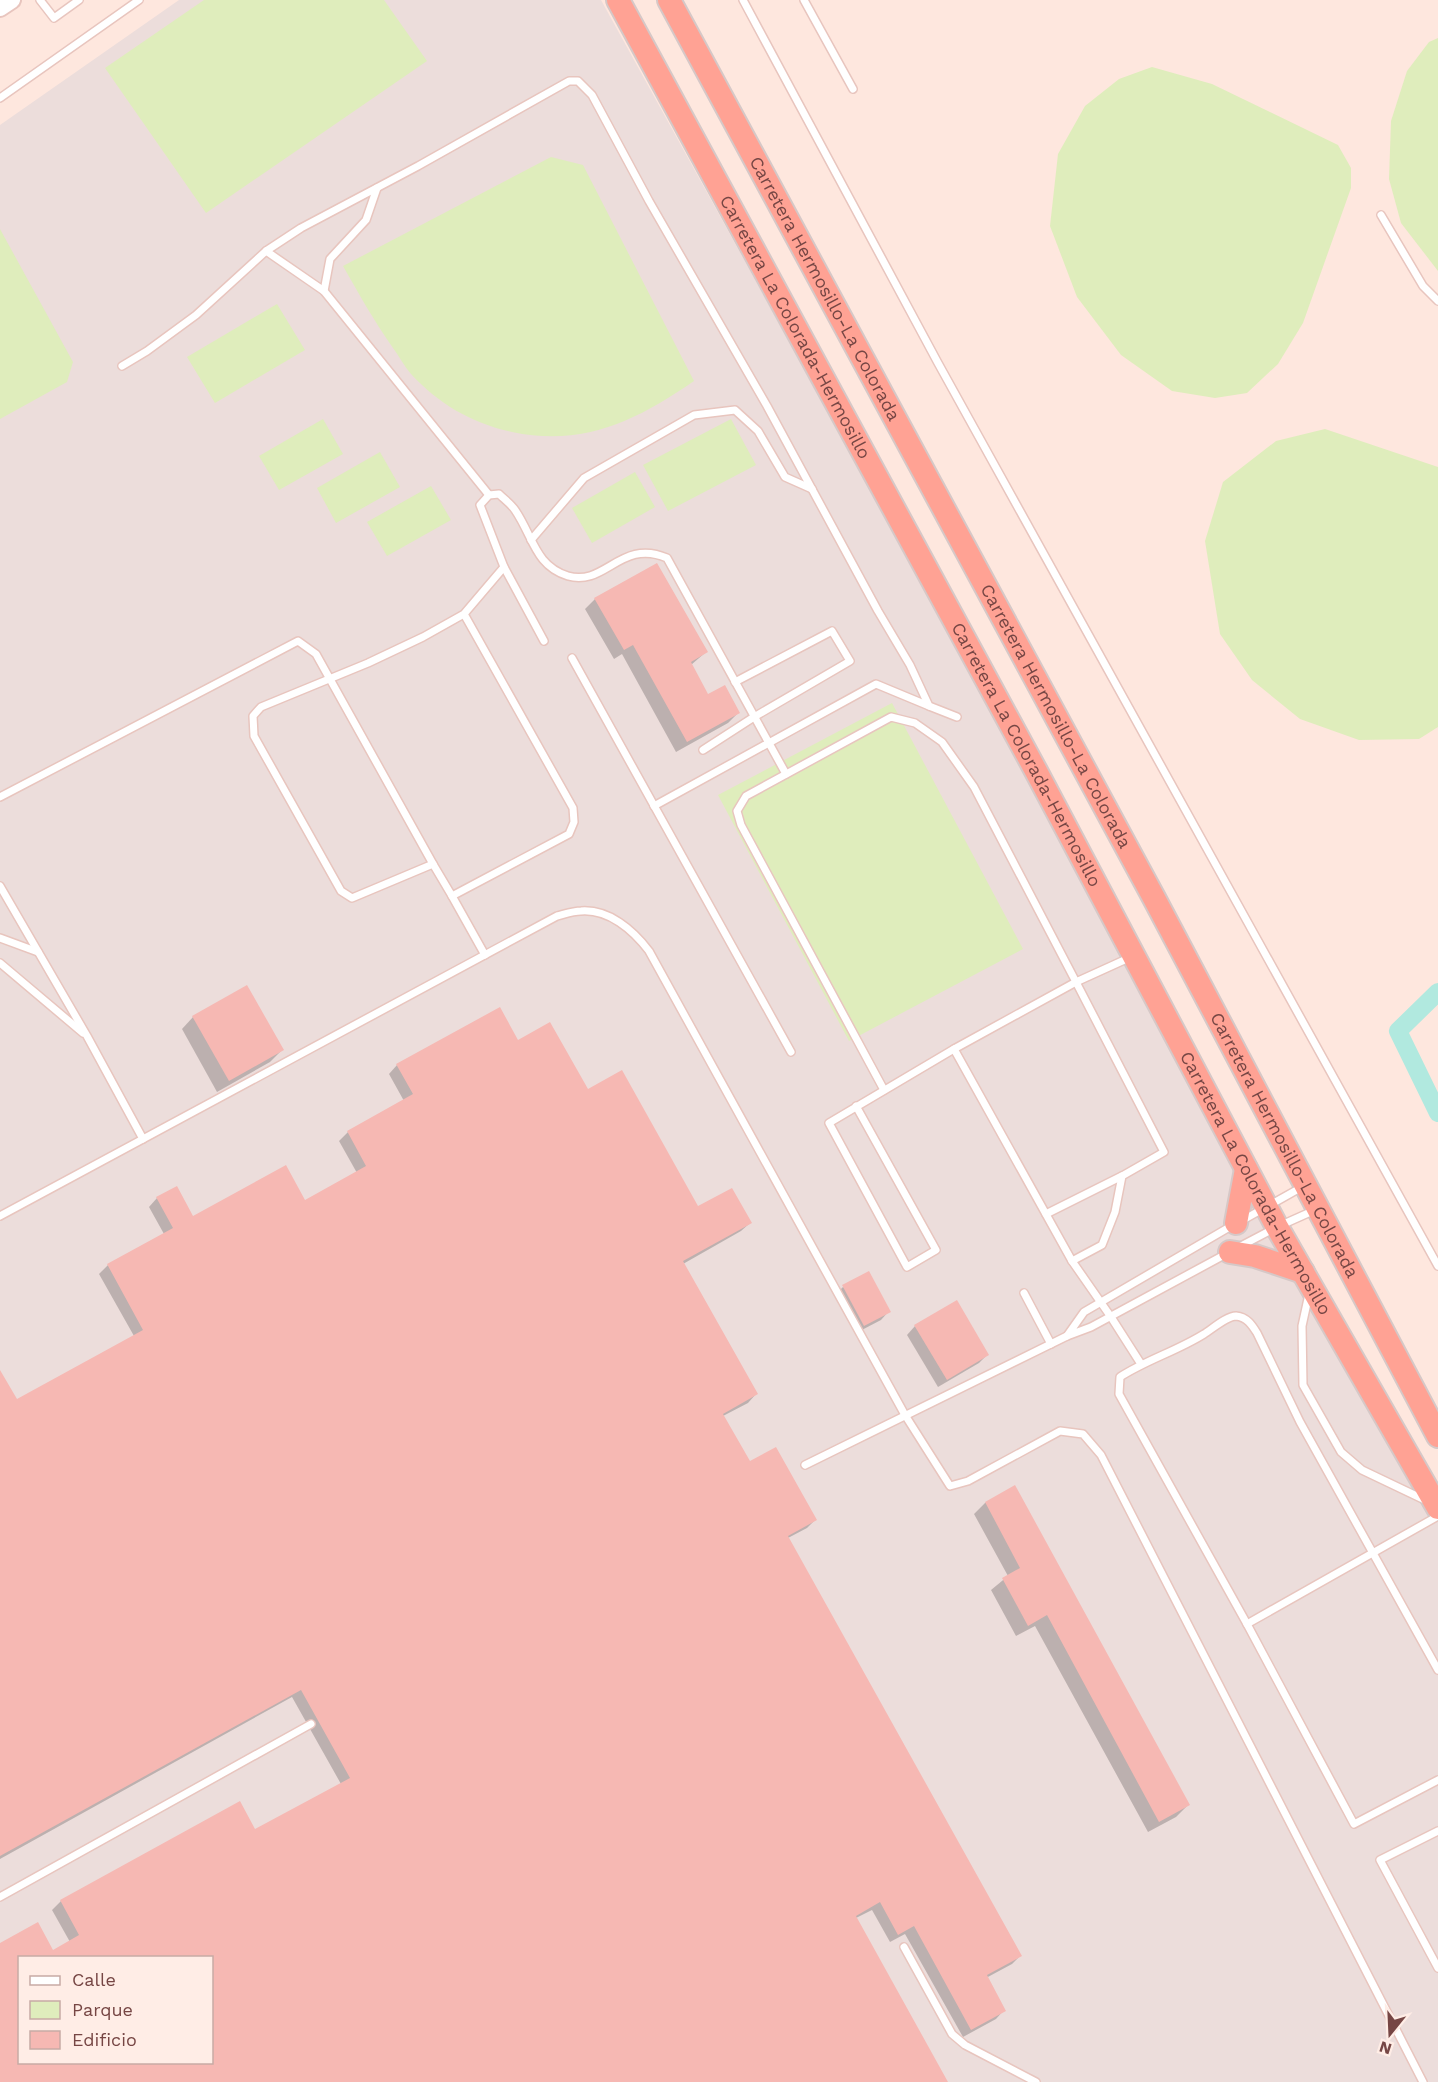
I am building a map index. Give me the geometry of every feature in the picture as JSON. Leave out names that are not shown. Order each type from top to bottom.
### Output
[{"type":"highway","name":"Carretera La Colorada-Hermosillo","points":[[618,0],[1031,760],[1277,1227],[1438,1507]]},
{"type":"highway","name":"Carretera Hermosillo-La Colorada","points":[[669,0],[1154,898],[1438,1436]]},
{"type":"highway","points":[[1236,1223],[1246,1169]]},
{"type":"highway","points":[[1230,1252],[1255,1256],[1307,1279]]},
{"type":"street","points":[[0,9],[12,0]]},
{"type":"lane","points":[[40,0],[54,18],[79,0]]},
{"type":"lane","points":[[0,98],[139,0]]},
{"type":"lane","points":[[743,0],[938,363],[1438,1266]]},
{"type":"lane","points":[[804,0],[853,88]]},
{"type":"lane","points":[[123,366],[196,315],[266,251],[301,228],[569,81],[578,81],[592,95],[649,201],[767,406],[878,611],[910,665],[929,706]]},
{"type":"lane","points":[[324,291],[330,259],[366,220],[377,188]]},
{"type":"lane","points":[[1381,215],[1423,286],[1438,301]]},
{"type":"lane","points":[[266,251],[324,291],[489,495]]},
{"type":"lane","points":[[531,540],[584,478],[694,415],[735,410],[758,431],[785,477],[812,489]]},
{"type":"lane","points":[[544,640],[504,567],[480,505],[489,495],[499,495],[515,509],[543,562],[557,573],[575,578],[586,578],[630,554],[644,552],[655,553],[667,558],[786,774]]},
{"type":"lane","points":[[433,864],[352,898],[341,891],[254,736],[253,716],[261,706],[330,680],[423,637],[464,614],[504,567]]},
{"type":"lane","points":[[452,896],[568,834],[574,822],[573,808],[464,614]]},
{"type":"lane","points":[[703,750],[754,717],[850,661],[832,631],[735,682]]},
{"type":"lane","points":[[0,797],[298,641],[316,654],[485,955]]},
{"type":"lane","points":[[572,658],[791,1052]]},
{"type":"lane","points":[[654,806],[876,684],[957,717]]},
{"type":"lane","points":[[884,1090],[741,825],[737,811],[746,796],[891,717],[915,723],[942,742],[974,787],[1164,1152],[1046,1214]]},
{"type":"lane","points":[[0,886],[87,1036],[143,1139]]},
{"type":"lane","points":[[0,1216],[557,916],[580,911],[599,912],[619,922],[637,935],[650,951],[905,1415],[950,1486],[968,1481],[1060,1431],[1083,1434],[1101,1455],[1424,2082]]},
{"type":"lane","points":[[0,938],[38,952]]},
{"type":"lane","points":[[856,1107],[936,1250],[907,1268],[829,1123],[954,1048],[1076,982],[1134,955]]},
{"type":"lane","points":[[0,963],[87,1036]]},
{"type":"lane","points":[[954,1048],[1072,1261],[1140,1364]]},
{"type":"lane","points":[[1072,1261],[1102,1245],[1115,1212],[1122,1176]]},
{"type":"lane","points":[[1067,1336],[1084,1312],[1306,1185]]},
{"type":"lane","points":[[805,1465],[1067,1336],[1091,1327],[1277,1227],[1319,1208]]},
{"type":"lane","points":[[1307,1279],[1302,1326],[1303,1385],[1341,1452],[1362,1470],[1438,1507]]},
{"type":"lane","points":[[1024,1293],[1051,1344]]},
{"type":"lane","points":[[1438,1670],[1300,1422],[1250,1322],[1243,1317],[1233,1316],[1199,1337],[1140,1364],[1120,1377],[1119,1394],[1247,1624],[1354,1824],[1438,1780]]},
{"type":"lane","points":[[1247,1624],[1438,1516]]},
{"type":"lane","points":[[0,1897],[311,1724]]},
{"type":"lane","points":[[1438,1831],[1380,1860],[1438,1968]]},
{"type":"lane","points":[[904,1947],[952,2034],[965,2045],[1035,2082]]},
{"type":"shaded area","points":[[179,0],[601,0],[1438,1520],[1438,2082],[0,2082],[0,125]]},
{"type":"green space","points":[[204,0],[384,0],[427,61],[206,213],[105,68]]},
{"type":"green space","points":[[1438,38],[1438,271],[1401,223],[1389,179],[1391,121],[1407,71],[1429,42]]},
{"type":"green space","points":[[1152,67],[1212,84],[1338,145],[1351,168],[1351,188],[1303,323],[1278,364],[1247,393],[1215,398],[1172,391],[1121,355],[1077,297],[1050,226],[1058,154],[1085,106],[1119,79]]},
{"type":"green space","points":[[551,157],[583,165],[694,381],[651,408],[608,427],[562,436],[538,436],[512,432],[469,418],[444,403],[422,385],[406,368],[373,318],[343,266]]},
{"type":"green space","points":[[0,229],[73,362],[67,382],[0,419]]},
{"type":"green space","points":[[277,304],[305,350],[215,403],[187,357]]},
{"type":"green space","points":[[323,419],[343,454],[279,490],[259,456]]},
{"type":"green space","points":[[731,419],[756,465],[668,511],[643,465]]},
{"type":"green space","points":[[1325,429],[1438,467],[1438,727],[1419,739],[1359,740],[1300,719],[1252,680],[1220,634],[1205,541],[1223,482],[1276,441]]},
{"type":"green space","points":[[380,452],[400,487],[336,523],[317,488]]},
{"type":"green space","points":[[635,472],[655,507],[592,543],[572,508]]},
{"type":"green space","points":[[431,486],[451,520],[387,556],[367,522]]},
{"type":"green space","points":[[892,703],[1023,949],[849,1041],[718,795]]},
{"type":"building","points":[[657,563],[708,652],[691,662],[708,694],[725,685],[740,713],[687,742],[633,645],[624,650],[594,598]]},
{"type":"building","points":[[247,985],[284,1050],[229,1081],[192,1016]]},
{"type":"building","points":[[500,1007],[518,1040],[550,1022],[588,1089],[622,1070],[698,1206],[732,1188],[752,1223],[683,1261],[758,1394],[723,1414],[750,1461],[776,1447],[817,1520],[788,1536],[1022,1956],[987,1975],[1006,2011],[971,2030],[914,1926],[898,1935],[880,1902],[856,1916],[948,2082],[0,2082],[0,1943],[38,1922],[53,1950],[79,1935],[60,1900],[240,1801],[255,1829],[350,1778],[301,1690],[0,1856],[0,1370],[17,1399],[143,1330],[107,1264],[173,1228],[156,1197],[177,1186],[193,1216],[286,1165],[305,1200],[366,1166],[347,1131],[413,1094],[396,1064]]},
{"type":"building","points":[[869,1271],[891,1312],[864,1326],[842,1285]]},
{"type":"building","points":[[957,1300],[989,1355],[947,1380],[914,1325]]},
{"type":"building","points":[[1015,1485],[1190,1805],[1159,1822],[1047,1615],[1028,1626],[1002,1578],[1020,1568],[985,1502]]},
{"type":"waterway","points":[[1438,992],[1398,1031],[1438,1113]]}]
